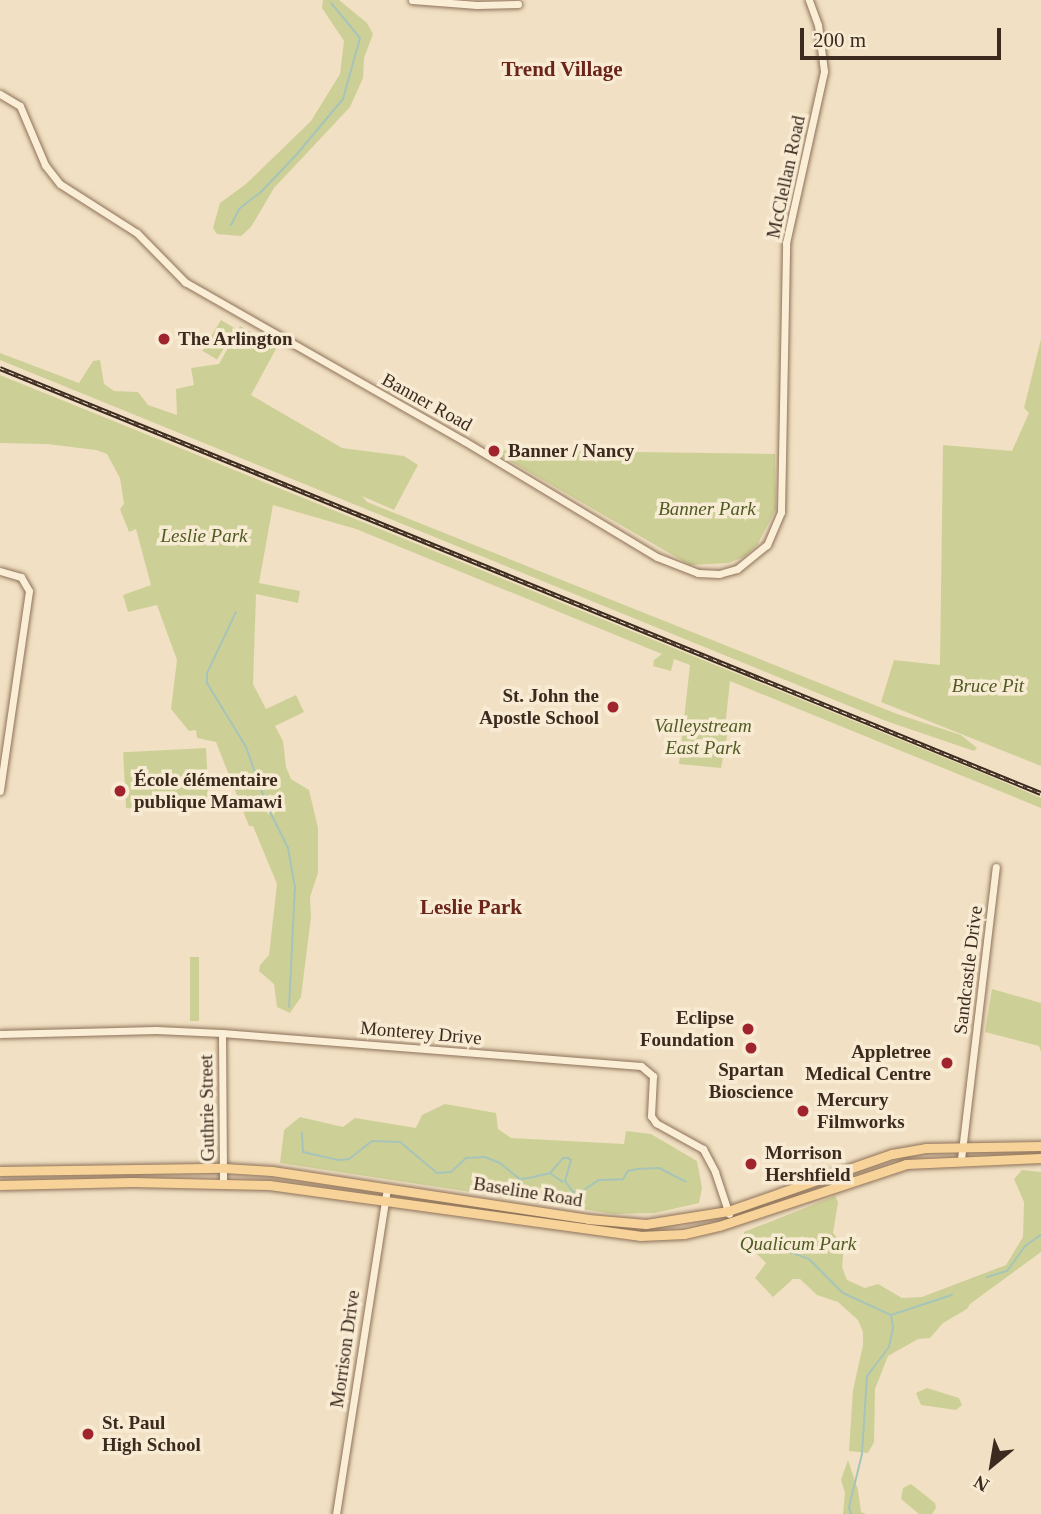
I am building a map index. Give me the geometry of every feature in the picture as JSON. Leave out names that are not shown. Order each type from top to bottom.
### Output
[{"type":"main road","name":"Baseline Road","points":[[0,1171],[224,1168],[272,1171],[622,1223],[656,1223],[728,1212],[892,1154],[962,1147],[1041,1146]]},
{"type":"main road","name":"Baseline Road","points":[[0,1185],[269,1185],[621,1236],[684,1234],[732,1222],[906,1164],[1041,1158]]},
{"type":"street","points":[[412,0],[477,5],[518,4]]},
{"type":"street","name":"McClellan Road","points":[[784,406],[786,243],[824,71],[818,25],[809,0]]},
{"type":"street","name":"Banner Road","points":[[0,94],[20,106],[45,164],[60,184],[137,233],[185,282],[677,567],[698,573],[719,574],[737,569],[768,545],[781,512],[784,406]]},
{"type":"street","points":[[0,571],[21,577],[29,591],[0,791]]},
{"type":"street","name":"Sandcastle Drive","points":[[961,1160],[996,867]]},
{"type":"street","name":"Monterey Drive","points":[[0,1034],[156,1030],[222,1033],[641,1066],[653,1076],[651,1116],[656,1123],[703,1149],[715,1172],[732,1222]]},
{"type":"street","name":"Guthrie Street","points":[[222,1033],[223,1183]]},
{"type":"street","name":"Morrison Drive","points":[[336,1514],[387,1189]]},
{"type":"green space","points":[[323,0],[339,0],[367,23],[373,34],[364,58],[363,78],[350,107],[274,188],[251,227],[241,236],[217,234],[213,228],[220,203],[246,184],[311,121],[340,74],[344,41],[322,8]]},
{"type":"green space","points":[[221,320],[236,329],[217,360],[202,351]]},
{"type":"green space","points":[[240,326],[277,347],[251,395],[342,448],[404,456],[418,465],[394,510],[362,496],[367,502],[897,714],[961,735],[977,748],[974,751],[886,721],[0,360],[0,353],[79,383],[93,361],[100,360],[104,384],[114,391],[138,392],[148,405],[177,415],[176,389],[194,385],[191,368],[219,364]]},
{"type":"green space","name":"Bruce Pit","points":[[1041,339],[1041,766],[881,702],[894,660],[940,665],[943,445],[1012,451],[1029,413],[1024,408]]},
{"type":"green space","name":"Leslie Park","points":[[0,375],[987,775],[1041,798],[1041,808],[730,681],[725,728],[727,736],[721,768],[679,764],[690,665],[674,659],[671,671],[653,666],[654,660],[662,654],[356,529],[273,505],[259,583],[300,591],[298,603],[256,594],[253,684],[266,709],[296,695],[304,712],[275,726],[283,741],[286,767],[291,779],[309,790],[318,828],[318,873],[310,897],[311,917],[301,997],[290,1013],[277,1007],[274,984],[259,971],[260,965],[269,955],[277,884],[253,826],[249,826],[216,742],[197,738],[196,730],[189,731],[171,709],[177,660],[157,605],[128,612],[123,595],[151,585],[136,529],[129,532],[120,509],[124,504],[120,478],[107,454],[96,450],[47,444],[0,443]]},
{"type":"green space","name":"Banner Park","points":[[491,450],[775,454],[776,509],[757,545],[744,557],[728,563],[690,565]]},
{"type":"green space","points":[[206,748],[209,804],[126,808],[123,752]]},
{"type":"green space","points":[[190,957],[199,957],[199,1021],[190,1021]]},
{"type":"green space","points":[[992,989],[1041,1003],[1041,1052],[1039,1046],[985,1032]]},
{"type":"green space","points":[[445,1104],[496,1113],[498,1129],[511,1138],[624,1144],[626,1131],[651,1134],[697,1161],[702,1188],[699,1203],[655,1213],[614,1214],[280,1163],[284,1130],[300,1117],[343,1127],[355,1118],[416,1128],[422,1115]]},
{"type":"green space","name":"Qualicum Park","points":[[1022,1170],[1041,1172],[1041,1252],[970,1304],[967,1309],[943,1323],[930,1338],[918,1339],[888,1356],[875,1389],[874,1442],[868,1453],[849,1451],[853,1390],[863,1345],[863,1332],[858,1320],[838,1302],[817,1295],[800,1279],[793,1279],[773,1297],[755,1278],[766,1263],[745,1242],[744,1232],[835,1196],[838,1202],[833,1233],[844,1245],[842,1267],[847,1280],[865,1288],[878,1284],[902,1298],[922,1297],[1006,1265],[1023,1237],[1024,1202],[1014,1179]]},
{"type":"green space","points":[[927,1388],[959,1398],[962,1405],[956,1410],[921,1405],[916,1393]]},
{"type":"green space","points":[[848,1460],[858,1490],[861,1512],[866,1514],[843,1514],[845,1493],[841,1480]]},
{"type":"green space","points":[[911,1484],[935,1503],[936,1508],[932,1514],[919,1514],[901,1499],[903,1488]]},
{"type":"waterway","points":[[231,225],[239,209],[261,192],[297,154],[343,99],[360,38],[331,3]]},
{"type":"waterway","points":[[236,612],[207,673],[207,683],[246,747],[267,806],[288,848],[295,886],[289,1007]]},
{"type":"waterway","points":[[302,1133],[303,1152],[339,1160],[349,1159],[372,1141],[400,1142],[437,1173],[451,1172],[466,1158],[485,1157],[500,1163],[520,1179],[529,1178],[550,1173],[563,1158],[568,1158],[571,1160],[565,1181],[573,1192],[581,1192],[599,1180],[623,1179],[628,1171],[638,1169],[659,1168],[686,1182]]},
{"type":"waterway","points":[[551,1174],[563,1182]]},
{"type":"waterway","points":[[987,1277],[1007,1271],[1025,1246],[1041,1235]]},
{"type":"waterway","points":[[769,1239],[787,1251],[809,1259],[843,1293],[891,1315],[893,1328],[889,1347],[867,1376],[862,1454],[849,1507],[851,1514]]},
{"type":"waterway","points":[[891,1315],[952,1295]]},
{"type":"railway","points":[[0,368],[1041,793]]},
{"type":"place","name":"The Arlington","points":[[164,339]]},
{"type":"place","name":"Banner / Nancy","points":[[494,451]]},
{"type":"place","name":"St. John the Apostle School","points":[[613,707]]},
{"type":"place","name":"École élémentaire publique Mamawi","points":[[120,791]]},
{"type":"place","name":"Eclipse Foundation","points":[[748,1029]]},
{"type":"place","name":"Spartan Bioscience","points":[[751,1048]]},
{"type":"place","name":"Appletree Medical Centre","points":[[947,1063]]},
{"type":"place","name":"Mercury Filmworks","points":[[803,1111]]},
{"type":"place","name":"Morrison Hershfield","points":[[751,1164]]},
{"type":"place","name":"St. Paul High School","points":[[88,1434]]},
{"type":"district","name":"Trend Village","points":[[562,69]]},
{"type":"district","name":"Leslie Park","points":[[471,907]]},
{"type":"park label","name":"Valleystream East Park","points":[[703,737]]}]
